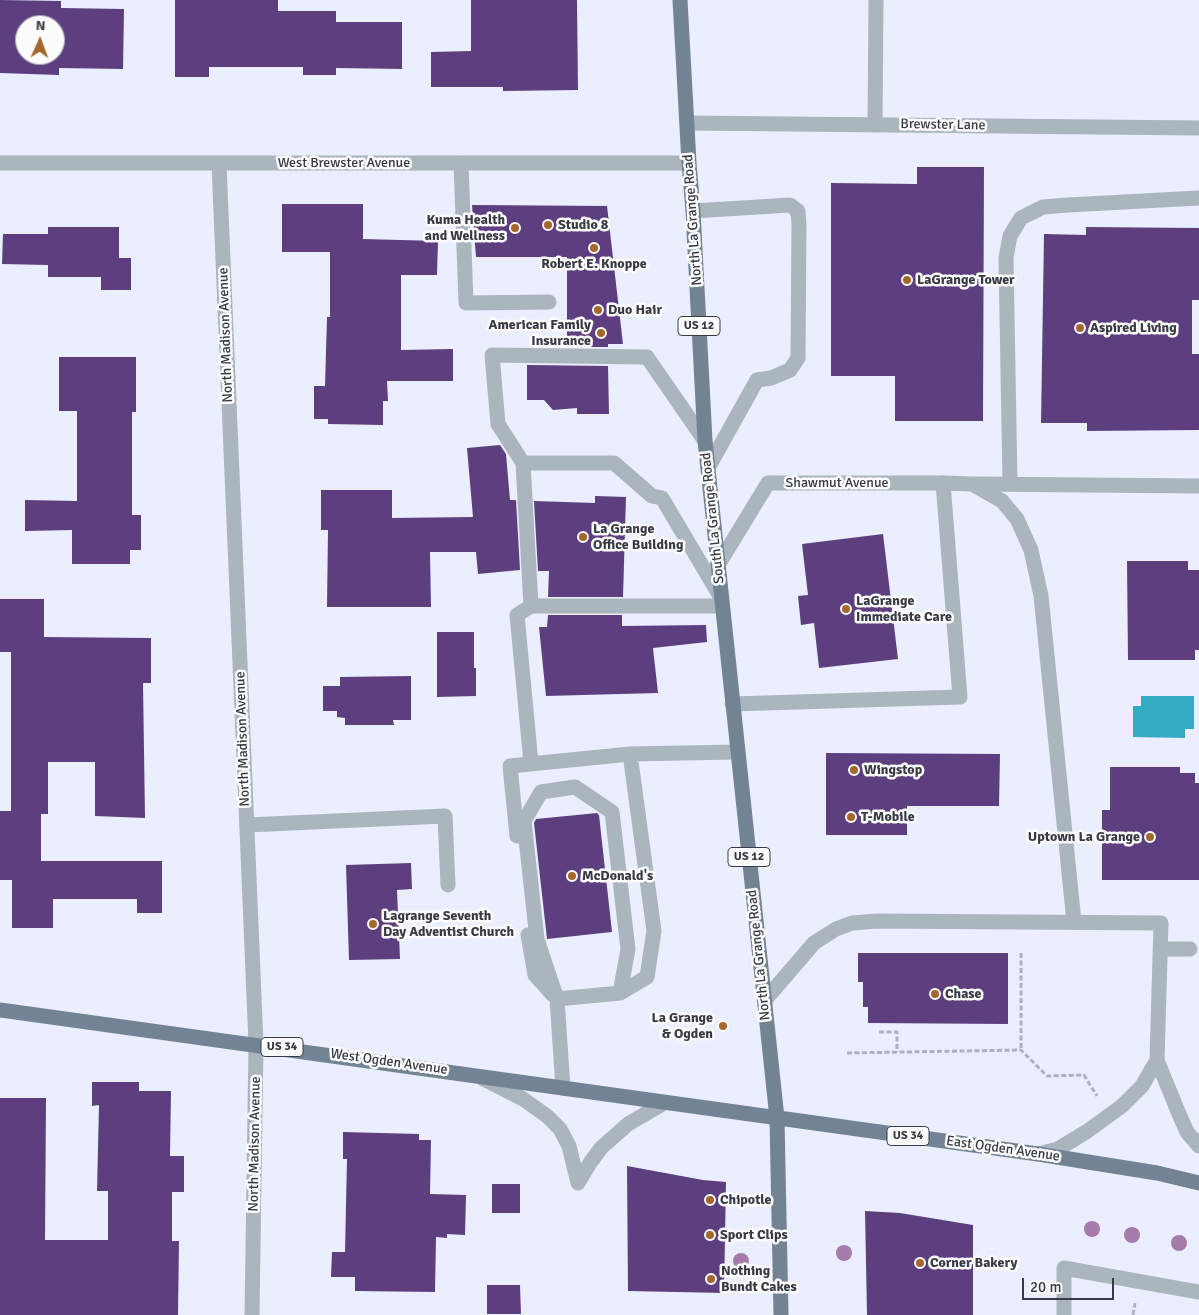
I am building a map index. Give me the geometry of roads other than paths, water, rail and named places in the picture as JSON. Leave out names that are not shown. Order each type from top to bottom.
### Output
[{"type":"main road","name":"North La Grange Road","points":[[680,0],[686,123],[694,211],[705,441]]},
{"type":"main road","name":"South La Grange Road","points":[[705,441],[721,601]]},
{"type":"main road","name":"North La Grange Road","points":[[721,601],[777,1118],[781,1315]]},
{"type":"main road","name":"West Ogden Avenue","points":[[0,1010],[475,1074],[777,1118]]},
{"type":"main road","name":"East Ogden Avenue","points":[[777,1118],[1038,1154],[1157,1173],[1199,1183]]},
{"type":"street","points":[[875,125],[876,0]]},
{"type":"street","name":"Brewster Lane","points":[[686,123],[1199,128]]},
{"type":"street","name":"West Brewster Avenue","points":[[0,163],[689,162]]},
{"type":"street","points":[[461,163],[466,302],[549,302]]},
{"type":"street","name":"North Madison Avenue","points":[[219,164],[256,1044],[252,1315]]},
{"type":"street","points":[[1010,484],[1006,258],[1010,236],[1021,218],[1043,207],[1051,206],[1199,198]]},
{"type":"street","points":[[694,211],[790,205],[798,211],[799,224],[798,358],[790,370],[771,378],[757,380],[708,468]]},
{"type":"street","points":[[531,606],[523,463],[498,424],[492,356],[647,357],[705,441]]},
{"type":"street","points":[[523,463],[614,463],[652,496],[662,498],[721,601],[531,606],[517,615],[530,763]]},
{"type":"street","name":"Shawmut Avenue","points":[[718,565],[768,482],[943,483]]},
{"type":"street","points":[[732,704],[960,697],[943,483],[1199,486]]},
{"type":"street","points":[[972,484],[1002,501],[1017,519],[1031,550],[1041,596],[1074,922]]},
{"type":"street","points":[[557,999],[535,975],[529,942],[510,766],[630,754],[737,752]]},
{"type":"street","points":[[557,999],[620,993],[648,977],[654,931],[630,754]]},
{"type":"street","points":[[563,1088],[557,999],[537,939],[524,820],[542,792],[575,787],[612,812],[628,949],[620,993]]},
{"type":"street","points":[[247,825],[445,816],[448,885]]},
{"type":"street","points":[[764,1000],[814,944],[836,929],[852,923],[1161,923],[1157,1060],[1178,1114],[1187,1132],[1199,1146]]},
{"type":"street","points":[[1161,949],[1190,949]]},
{"type":"street","points":[[1038,1154],[1058,1149],[1086,1132],[1122,1106],[1142,1086],[1157,1060]]},
{"type":"street","points":[[475,1074],[523,1099],[547,1116],[560,1129],[569,1146],[578,1183],[601,1148],[628,1124],[664,1102]]},
{"type":"street","points":[[1064,1315],[1064,1268],[1199,1292]]},
{"type":"water","points":[[1141,696],[1194,696],[1194,729],[1185,729],[1185,738],[1133,737],[1133,706],[1141,706]]},
{"type":"place","name":"Studio 8","points":[[548,225]]},
{"type":"place","name":"Kuma Health and Wellness","points":[[515,228]]},
{"type":"place","name":"Robert E. Knoppe","points":[[594,248]]},
{"type":"place","name":"LaGrange Tower","points":[[907,280]]},
{"type":"place","name":"Duo Hair","points":[[598,310]]},
{"type":"place","name":"Aspired Living","points":[[1080,328]]},
{"type":"place","name":"American Family Insurance","points":[[601,333]]},
{"type":"place","name":"La Grange Office Building","points":[[583,537]]},
{"type":"place","name":"LaGrange Immediate Care","points":[[846,609]]},
{"type":"place","name":"Wingstop","points":[[854,770]]},
{"type":"place","name":"T-Mobile","points":[[851,817]]},
{"type":"place","name":"Uptown La Grange","points":[[1150,837]]},
{"type":"place","name":"McDonald's","points":[[572,876]]},
{"type":"place","name":"Lagrange Seventh Day Adventist Church","points":[[373,924]]},
{"type":"place","name":"Chase","points":[[935,994]]},
{"type":"place","name":"La Grange & Ogden","points":[[723,1026]]},
{"type":"place","name":"Chipotle","points":[[710,1200]]},
{"type":"place","name":"Sport Clips","points":[[710,1235]]},
{"type":"place","name":"Corner Bakery","points":[[920,1263]]},
{"type":"place","name":"Nothing Bundt Cakes","points":[[711,1279]]}]
